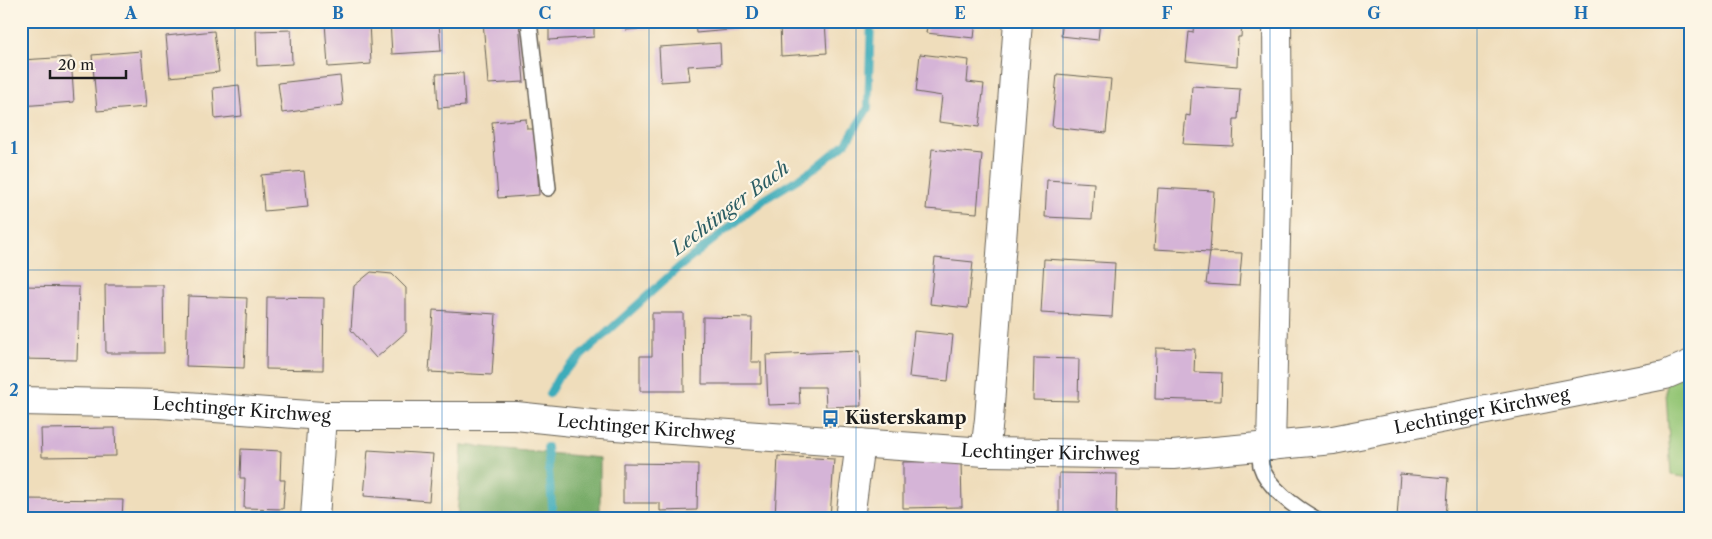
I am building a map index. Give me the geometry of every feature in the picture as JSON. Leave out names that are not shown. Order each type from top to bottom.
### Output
[{"type":"street","points":[[985,452],[989,420],[1018,21]]},
{"type":"street","points":[[1265,446],[1278,156],[1278,21]]},
{"type":"street","name":"Lechtinger Kirchweg","points":[[21,401],[160,404],[322,416],[516,416],[601,425],[985,452],[1173,456],[1333,440],[1665,375],[1691,364]]},
{"type":"street","points":[[315,518],[322,416]]},
{"type":"street","points":[[850,518],[860,443]]},
{"type":"lane","points":[[529,21],[548,188]]},
{"type":"lane","points":[[1265,446],[1262,468],[1275,489],[1299,510],[1314,518]]},
{"type":"green space","points":[[1691,364],[1691,478],[1671,475],[1665,375]]},
{"type":"green space","points":[[462,445],[600,458],[600,518],[457,518]]},
{"type":"building","points":[[369,21],[371,64],[328,67],[325,22]]},
{"type":"building","points":[[390,21],[439,21],[441,51],[392,54]]},
{"type":"building","points":[[483,21],[519,21],[524,82],[488,84]]},
{"type":"building","points":[[549,21],[594,21],[594,37],[549,40]]},
{"type":"building","points":[[625,21],[663,21],[663,27],[626,30]]},
{"type":"building","points":[[695,21],[741,21],[741,29],[696,33]]},
{"type":"building","points":[[780,21],[825,21],[827,53],[781,56]]},
{"type":"building","points":[[928,21],[976,21],[974,38],[926,33]]},
{"type":"building","points":[[1063,21],[1100,21],[1098,40],[1061,36]]},
{"type":"building","points":[[1194,21],[1242,21],[1241,37],[1238,37],[1237,66],[1186,61],[1189,32],[1193,33]]},
{"type":"building","points":[[291,30],[292,64],[257,66],[256,31]]},
{"type":"building","points":[[214,31],[219,72],[170,77],[166,36]]},
{"type":"building","points":[[720,43],[721,64],[688,66],[690,80],[661,82],[659,47]]},
{"type":"building","points":[[141,51],[146,107],[97,111],[92,55]]},
{"type":"building","points":[[920,54],[969,60],[967,82],[984,84],[979,127],[939,122],[942,96],[916,92]]},
{"type":"building","points":[[71,57],[74,102],[21,106],[21,60]]},
{"type":"building","points":[[463,73],[465,106],[438,108],[436,74]]},
{"type":"building","points":[[1057,74],[1111,79],[1106,133],[1052,127]]},
{"type":"building","points":[[340,76],[343,105],[282,113],[278,83]]},
{"type":"building","points":[[239,85],[242,116],[215,119],[213,88]]},
{"type":"building","points":[[1192,86],[1240,89],[1238,119],[1234,119],[1233,146],[1183,144],[1186,115],[1190,116]]},
{"type":"building","points":[[526,119],[527,129],[535,129],[539,195],[498,198],[492,122]]},
{"type":"building","points":[[932,149],[982,154],[977,213],[926,209]]},
{"type":"building","points":[[304,171],[308,207],[264,211],[261,175]]},
{"type":"building","points":[[1047,180],[1094,183],[1092,219],[1045,217]]},
{"type":"building","points":[[1158,188],[1214,191],[1210,252],[1154,249]]},
{"type":"building","points":[[1210,252],[1242,253],[1239,286],[1206,284]]},
{"type":"building","points":[[935,258],[973,262],[968,308],[930,304]]},
{"type":"building","points":[[1044,259],[1115,263],[1112,317],[1041,313]]},
{"type":"building","points":[[371,272],[392,274],[406,288],[406,332],[376,358],[351,330],[354,286]]},
{"type":"building","points":[[105,285],[163,285],[164,353],[106,353]]},
{"type":"building","points":[[22,286],[79,287],[77,360],[21,359]]},
{"type":"building","points":[[188,296],[247,298],[244,368],[186,366]]},
{"type":"building","points":[[267,297],[324,298],[323,370],[266,369]]},
{"type":"building","points":[[433,310],[496,314],[492,375],[429,372]]},
{"type":"building","points":[[652,313],[683,313],[684,391],[640,391],[640,356],[652,356]]},
{"type":"building","points":[[703,317],[752,318],[751,362],[761,362],[761,384],[702,384]]},
{"type":"building","points":[[914,331],[953,335],[948,381],[909,377]]},
{"type":"building","points":[[1156,348],[1195,349],[1194,372],[1222,373],[1221,401],[1155,399]]},
{"type":"building","points":[[859,351],[861,406],[826,407],[825,387],[799,387],[800,404],[768,405],[766,355]]},
{"type":"building","points":[[1034,358],[1079,359],[1078,401],[1033,400]]},
{"type":"building","points":[[115,428],[116,456],[42,457],[41,429]]},
{"type":"building","points":[[241,449],[281,451],[280,480],[285,480],[283,509],[244,508],[245,478],[240,478]]},
{"type":"building","points":[[368,450],[433,454],[429,501],[364,496]]},
{"type":"building","points":[[778,456],[834,459],[830,518],[775,518]]},
{"type":"building","points":[[961,461],[962,507],[903,508],[903,462]]},
{"type":"building","points":[[623,463],[698,464],[697,510],[660,511],[660,503],[623,503]]},
{"type":"building","points":[[1059,473],[1117,474],[1116,518],[1059,518]]},
{"type":"building","points":[[1400,474],[1448,478],[1445,518],[1397,518]]},
{"type":"building","points":[[23,499],[123,500],[122,518],[22,518]]},
{"type":"waterway","name":"Lechtinger Bach","points":[[549,394],[559,376],[678,268],[765,199],[814,169],[846,143],[868,108],[871,21]]},
{"type":"waterway","name":"Lechtinger Bach","points":[[547,447],[553,518]]},
{"type":"place","name":"Küsterskamp","points":[[831,418]]}]
